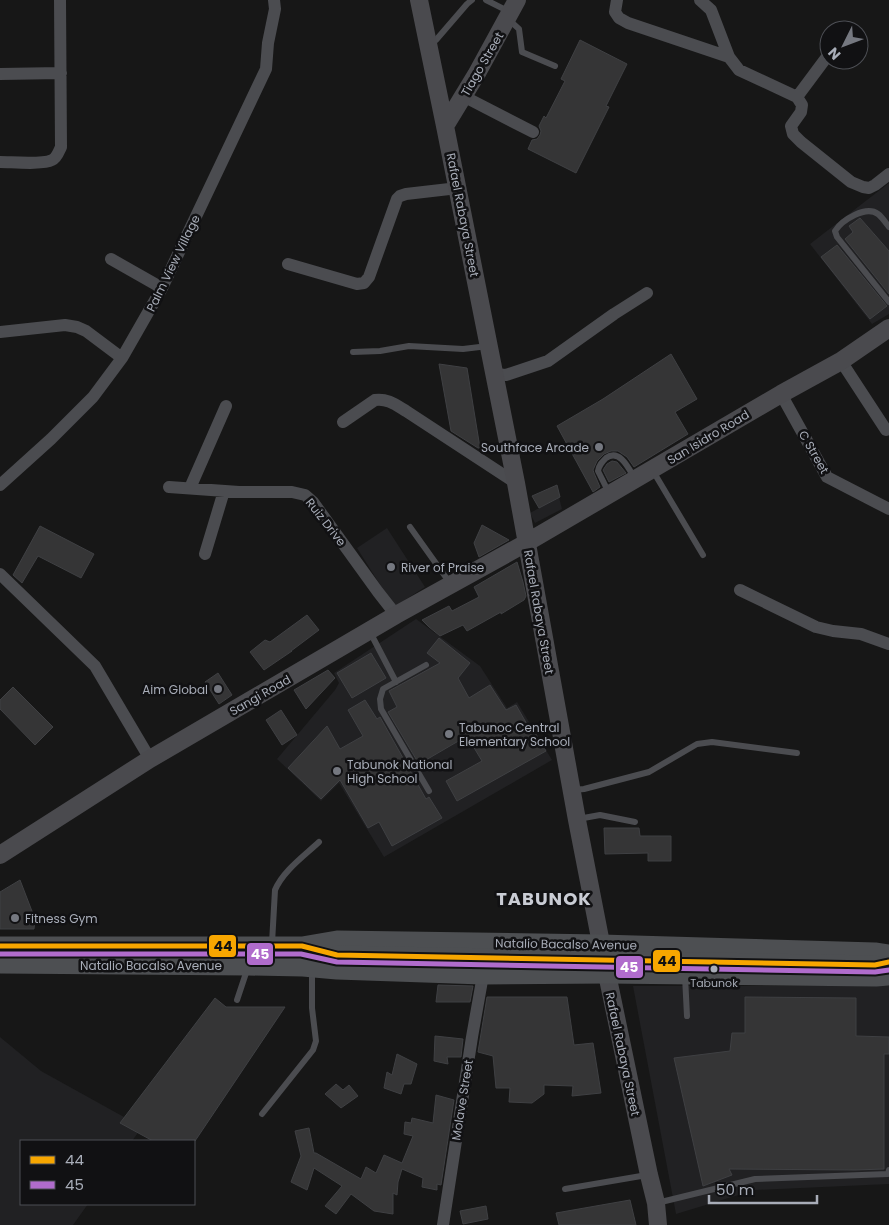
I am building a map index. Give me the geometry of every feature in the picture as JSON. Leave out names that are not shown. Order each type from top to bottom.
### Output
[{"type":"main road","name":"Rafael Rabaya Street","points":[[419,0],[495,374],[606,974],[656,1203],[658,1225]]},
{"type":"main road","name":"Tiago Street","points":[[446,126],[512,10]]},
{"type":"main road","name":"San Isidro Road","points":[[526,543],[841,361],[889,328]]},
{"type":"main road","name":"Sangi Road","points":[[0,856],[150,758],[396,615],[526,543]]},
{"type":"main road","name":"Natalio Bacalso Avenue","points":[[0,946],[302,946],[337,940],[601,944],[876,952],[886,965],[876,977],[606,974],[484,975],[249,966],[0,964]]},
{"type":"main road","name":"Natalio Bacalso Avenue","points":[[302,946],[338,955]]},
{"type":"main road","name":"Natalio Bacalso Avenue","points":[[307,968],[338,955]]},
{"type":"main road","points":[[338,955],[886,965]]},
{"type":"street","points":[[0,162],[43,162],[53,160],[61,146],[60,0]]},
{"type":"street","name":"Palm View Village","points":[[0,485],[51,439],[93,397],[122,358],[162,288],[266,69],[268,43],[275,9],[274,0]]},
{"type":"street","points":[[617,0],[615,12],[618,18],[728,58]]},
{"type":"street","points":[[700,0],[711,10],[728,58],[739,70],[797,97],[802,105],[801,112],[791,126],[793,134],[801,142],[851,182],[863,187],[875,186],[889,174]]},
{"type":"street","points":[[797,97],[819,67]]},
{"type":"street","points":[[0,74],[60,73]]},
{"type":"street","points":[[463,96],[533,132]]},
{"type":"street","points":[[288,264],[357,284],[364,283],[369,277],[397,199],[406,194],[458,188]]},
{"type":"street","points":[[111,260],[162,288]]},
{"type":"street","points":[[495,374],[506,375],[548,361],[647,293]]},
{"type":"street","points":[[0,332],[66,325],[86,331],[122,358]]},
{"type":"street","points":[[841,361],[886,430]]},
{"type":"street","name":"C Street","points":[[781,394],[827,477],[889,509]]},
{"type":"street","points":[[342,422],[375,400],[388,401],[516,483]]},
{"type":"street","points":[[190,488],[226,406]]},
{"type":"street","name":"Ruiz Drive","points":[[169,487],[239,492],[292,492],[305,495],[313,502],[396,615]]},
{"type":"street","points":[[205,554],[224,491]]},
{"type":"street","points":[[0,574],[95,666],[150,758]]},
{"type":"street","points":[[740,590],[816,627],[861,634],[889,644]]},
{"type":"street","name":"Molave Street","points":[[444,1225],[470,1046],[484,975]]},
{"type":"lane","points":[[428,45],[436,40],[472,0]]},
{"type":"lane","points":[[486,0],[512,10],[519,29],[522,52],[555,66]]},
{"type":"lane","points":[[889,227],[877,214],[868,212],[858,213],[838,226],[835,231],[837,237],[889,302]]},
{"type":"lane","points":[[353,352],[380,351],[409,346],[463,349],[488,346]]},
{"type":"lane","points":[[610,495],[598,471],[598,467],[601,462],[610,456],[617,456],[622,459],[636,480]]},
{"type":"lane","points":[[652,470],[702,556]]},
{"type":"lane","points":[[410,527],[451,584]]},
{"type":"lane","points":[[369,631],[396,682]]},
{"type":"lane","points":[[426,665],[383,689],[380,699],[381,709],[428,791]]},
{"type":"lane","points":[[572,790],[584,789],[649,772],[697,744],[712,742],[797,753]]},
{"type":"lane","points":[[577,820],[600,815],[635,822]]},
{"type":"lane","points":[[272,946],[275,890],[278,882],[319,842]]},
{"type":"lane","points":[[237,1000],[249,966]]},
{"type":"lane","points":[[262,1114],[315,1046],[307,968]]},
{"type":"lane","points":[[686,975],[687,1016]]},
{"type":"lane","points":[[656,1203],[755,1180],[888,1174],[889,1170]]},
{"type":"lane","points":[[565,1189],[649,1175]]},
{"type":"shaded area","points":[[889,183],[889,314],[872,324],[810,244]]},
{"type":"shaded area","points":[[559,497],[562,509],[535,523],[530,513]]},
{"type":"shaded area","name":"River of Praise","points":[[387,528],[425,587],[394,607],[357,548]]},
{"type":"shaded area","name":"Tabunoc Central Elementary School","points":[[416,619],[480,666],[507,708],[517,702],[552,760],[384,857],[339,783],[321,801],[277,759],[335,690],[339,683],[334,673]]},
{"type":"shaded area","points":[[633,986],[889,986],[889,1184],[755,1190],[676,1214]]},
{"type":"shaded area","points":[[0,1037],[41,1071],[142,1127],[133,1140],[20,1140],[20,1205],[87,1205],[73,1225],[0,1225]]},
{"type":"building","points":[[580,40],[627,64],[606,106],[609,107],[576,173],[528,149],[532,140],[537,139],[540,135],[539,126],[544,116],[546,118],[565,81],[561,79]]},
{"type":"building","points":[[860,218],[889,251],[889,294],[845,239],[853,232],[849,226]]},
{"type":"building","points":[[837,245],[887,306],[870,319],[821,257]]},
{"type":"building","points":[[671,354],[697,399],[675,412],[688,434],[634,467],[627,457],[618,451],[604,454],[597,461],[593,470],[600,487],[593,492],[557,426],[603,399]]},
{"type":"building","points":[[439,364],[467,368],[480,448],[451,431]]},
{"type":"building","points":[[612,461],[617,462],[626,473],[609,482],[603,470]]},
{"type":"building","points":[[557,485],[560,497],[539,508],[532,496]]},
{"type":"building","points":[[482,525],[509,540],[479,557],[474,543]]},
{"type":"building","points":[[40,526],[94,554],[81,578],[38,556],[22,583],[13,575]]},
{"type":"building","points":[[517,562],[526,596],[524,600],[467,631],[463,625],[440,636],[422,620],[449,606],[452,611],[479,597],[474,587]]},
{"type":"building","points":[[307,615],[319,630],[264,670],[250,652],[265,640],[270,642]]},
{"type":"building","points":[[439,638],[470,663],[458,678],[469,698],[490,685],[506,710],[516,705],[532,733],[534,731],[546,751],[457,801],[446,781],[482,761],[467,736],[419,764],[388,712],[397,707],[389,691],[440,663],[427,653]]},
{"type":"building","points":[[371,653],[386,678],[352,698],[337,673]]},
{"type":"building","points":[[328,670],[335,678],[306,709],[294,690]]},
{"type":"building","name":"Aim Global","points":[[218,673],[232,695],[219,704],[205,682]]},
{"type":"building","points":[[13,687],[53,727],[35,745],[0,709],[0,700]]},
{"type":"building","name":"Tabunok National High School","points":[[365,700],[377,719],[380,717],[426,799],[429,797],[442,818],[392,846],[379,822],[368,828],[340,780],[321,799],[288,768],[327,726],[340,749],[363,736],[348,710]]},
{"type":"building","points":[[281,710],[297,735],[282,745],[266,720]]},
{"type":"building","points":[[604,828],[639,828],[640,836],[671,836],[671,861],[648,861],[648,853],[605,854]]},
{"type":"building","points":[[20,880],[35,919],[34,929],[0,929],[0,892]]},
{"type":"building","points":[[438,985],[473,986],[470,1002],[436,1002]]},
{"type":"building","points":[[487,997],[567,997],[574,1045],[593,1043],[601,1093],[572,1096],[573,1086],[544,1085],[544,1094],[532,1103],[509,1102],[510,1088],[496,1088],[493,1056],[478,1052]]},
{"type":"building","points":[[745,997],[856,998],[856,1036],[889,1037],[889,1054],[884,1054],[884,1169],[729,1169],[732,1175],[703,1186],[674,1058],[730,1051],[732,1033],[745,1033]]},
{"type":"building","points":[[215,998],[226,1007],[285,1007],[195,1141],[151,1140],[120,1123]]},
{"type":"building","points":[[435,1036],[463,1039],[461,1057],[447,1057],[448,1064],[434,1061]]},
{"type":"building","points":[[397,1054],[417,1064],[411,1084],[404,1084],[401,1094],[384,1088],[387,1072],[392,1075]]},
{"type":"building","points":[[336,1084],[343,1090],[349,1085],[358,1096],[341,1108],[325,1094]]},
{"type":"building","points":[[436,1095],[454,1100],[441,1185],[437,1184],[437,1190],[422,1187],[423,1178],[402,1169],[397,1195],[393,1193],[393,1214],[374,1211],[351,1194],[336,1214],[325,1206],[342,1186],[314,1168],[307,1190],[291,1182],[301,1156],[295,1131],[309,1128],[314,1153],[361,1179],[366,1167],[376,1173],[384,1155],[402,1163],[413,1136],[404,1134],[405,1122],[411,1123],[412,1118],[433,1123]]},
{"type":"building","points":[[630,1200],[636,1225],[559,1225],[556,1213]]},
{"type":"building","points":[[486,1206],[488,1219],[463,1224],[460,1211]]},
{"type":"transit line","name":"44","points":[[0,946],[302,946],[337,955],[875,965],[889,962]]},
{"type":"transit line","name":"45","points":[[0,954],[301,954],[337,962],[875,972],[889,970]]},
{"type":"place","name":"Southface Arcade","points":[[599,447]]},
{"type":"place","name":"River of Praise","points":[[391,567]]},
{"type":"place","name":"Aim Global","points":[[218,689]]},
{"type":"place","name":"Tabunoc Central Elementary School","points":[[449,734]]},
{"type":"place","name":"Tabunok National High School","points":[[337,771]]},
{"type":"place","name":"Fitness Gym","points":[[15,918]]},
{"type":"place","name":"Tabunok","points":[[714,969]]},
{"type":"district","name":"TABUNOK","points":[[544,898]]}]
